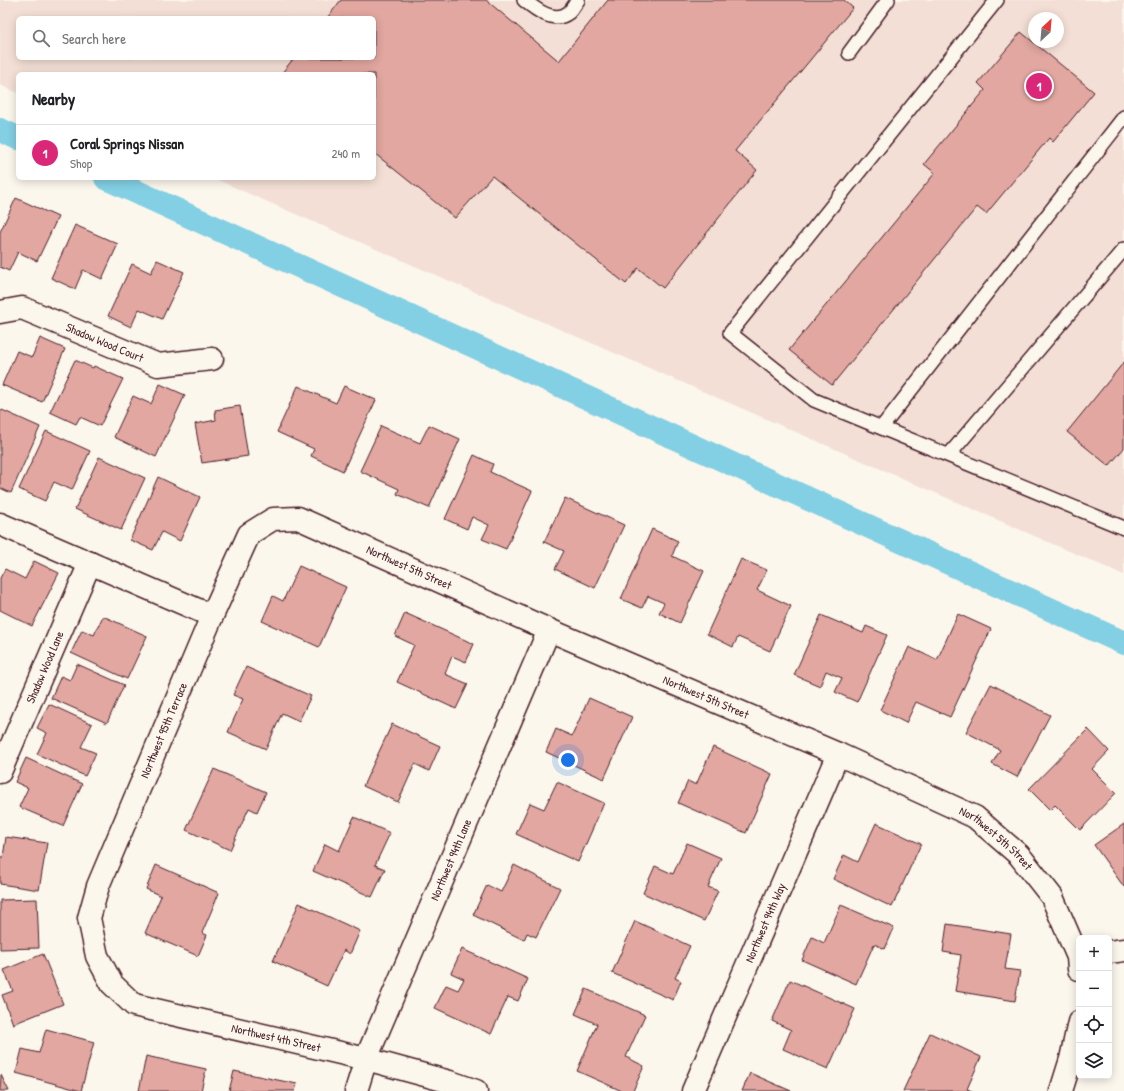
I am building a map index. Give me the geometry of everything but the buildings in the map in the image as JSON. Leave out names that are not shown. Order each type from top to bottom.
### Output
[{"type":"street","name":"Shadow Wood Court","points":[[0,312],[22,308],[158,366],[212,359]]},
{"type":"street","name":"Northwest 5th Street","points":[[273,519],[298,518],[549,630],[838,754],[975,817],[1020,855],[1052,898],[1076,954]]},
{"type":"street","name":"Northwest 95th Terrace","points":[[96,956],[89,918],[98,886],[212,616],[249,534],[273,519]]},
{"type":"street","points":[[0,524],[212,616]]},
{"type":"street","name":"Shadow Wood Lane","points":[[0,772],[90,562]]},
{"type":"street","name":"Northwest 94th Lane","points":[[356,1091],[366,1059],[549,630]]},
{"type":"street","name":"Northwest 94th Way","points":[[693,1091],[838,754]]},
{"type":"street","points":[[1112,952],[1124,950]]},
{"type":"street","name":"Northwest 4th Street","points":[[96,956],[112,984],[134,1005],[366,1059],[450,1082],[476,1091]]},
{"type":"street","points":[[1061,1091],[1071,1059],[1076,1036]]},
{"type":"lane","points":[[524,0],[540,12],[554,16],[567,14],[578,0]]},
{"type":"lane","points":[[849,54],[888,0]]},
{"type":"lane","points":[[997,0],[730,333],[814,400],[1124,528]]},
{"type":"lane","points":[[882,427],[1124,117]]},
{"type":"lane","points":[[949,455],[1124,249]]},
{"type":"shaded area","points":[[0,0],[1124,0],[1124,575],[218,180],[376,180],[376,72],[16,72],[16,92],[0,85]]},
{"type":"waterway","points":[[0,130],[16,137]]},
{"type":"waterway","points":[[110,180],[1124,643]]},
{"type":"place","name":"Coral Springs Nissan","points":[[1039,86]]}]
